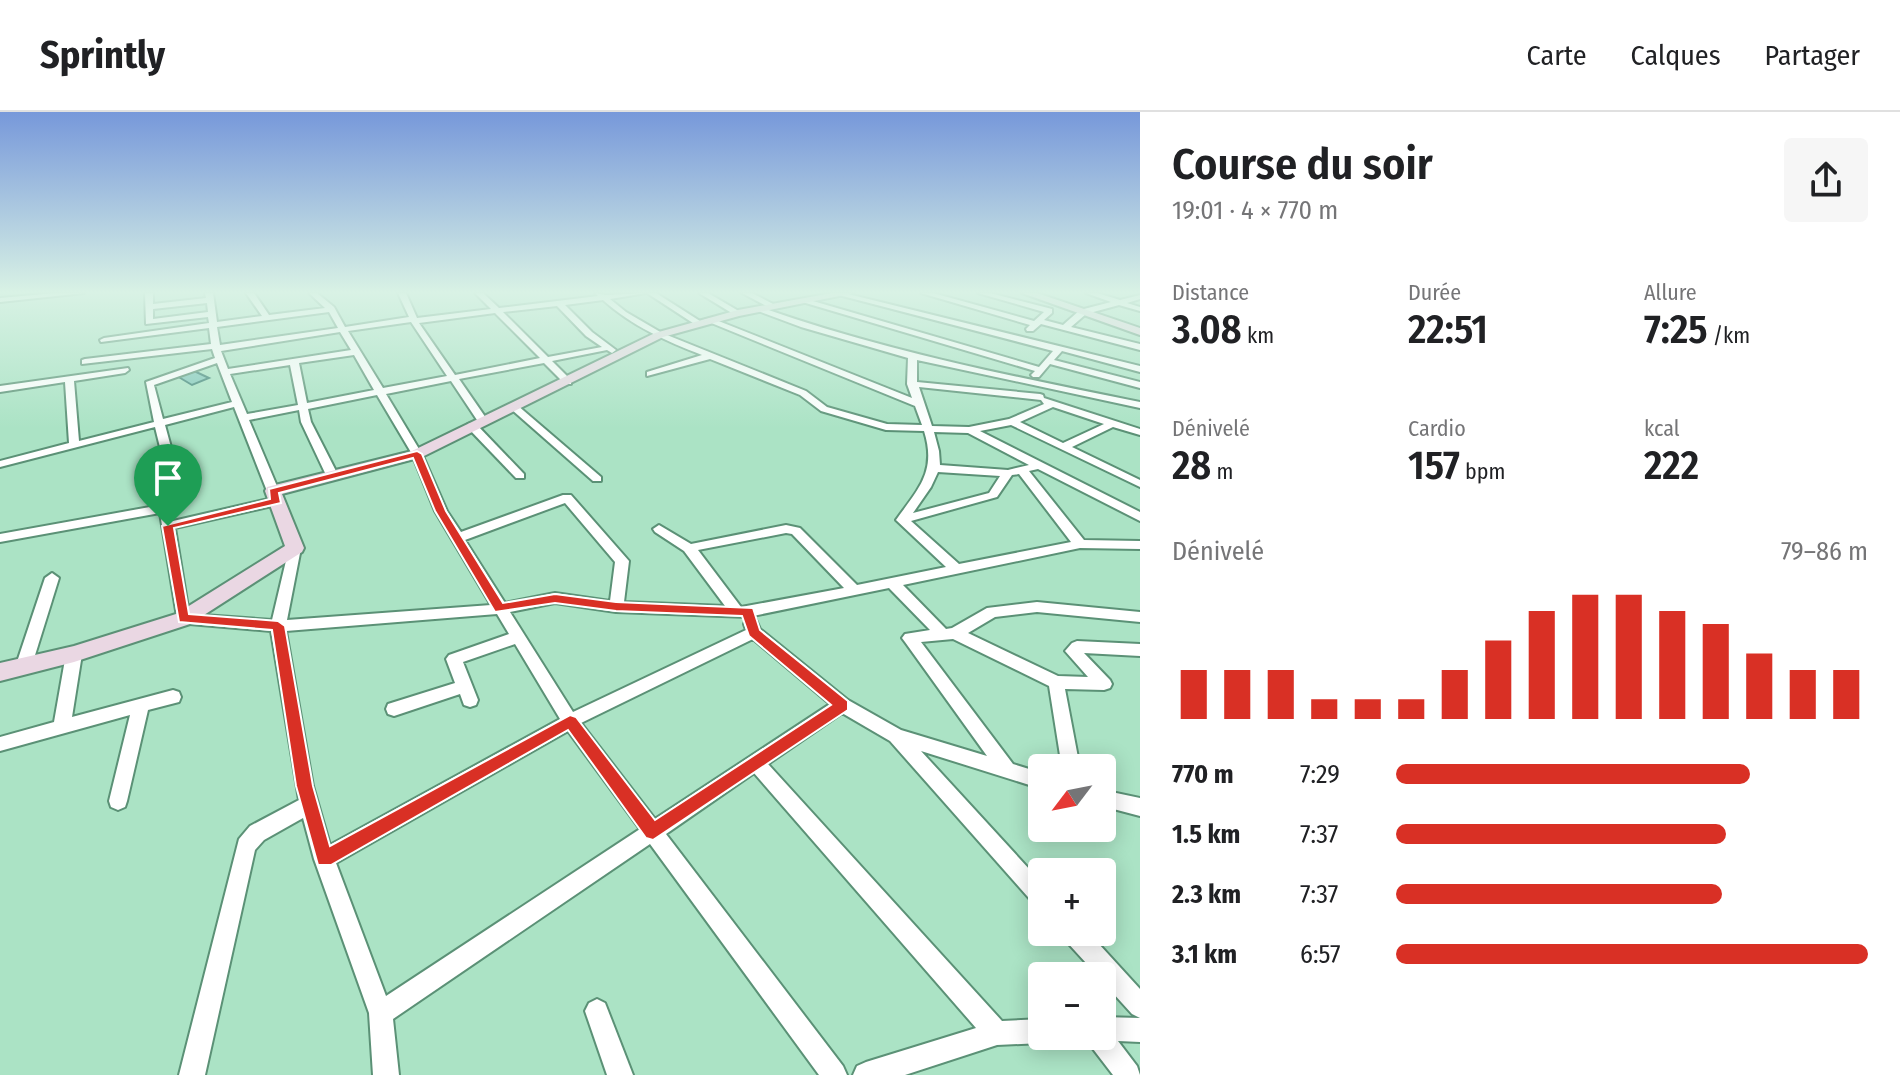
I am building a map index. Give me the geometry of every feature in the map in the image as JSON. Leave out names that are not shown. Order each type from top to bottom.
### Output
[{"type":"street","points":[[104,340],[120,338]]},
{"type":"street","points":[[214,338],[295,548],[278,626],[310,804],[324,859],[381,1013],[386,1075]]},
{"type":"street","points":[[85,362],[217,351],[295,338]]},
{"type":"street","points":[[348,338],[379,389],[400,432],[417,454],[441,511],[460,537],[500,609],[570,721],[834,1075]]},
{"type":"street","points":[[425,338],[452,376],[478,423],[520,476]]},
{"type":"street","points":[[525,338],[568,382]]},
{"type":"street","points":[[596,338],[607,348],[621,354]]},
{"type":"street","points":[[168,526],[275,496],[332,475],[417,454],[653,338]]},
{"type":"street","points":[[667,338],[803,393],[833,413],[886,427],[969,430],[1012,422],[1053,403]]},
{"type":"street","points":[[748,338],[918,404]]},
{"type":"street","points":[[843,338],[1140,405]]},
{"type":"street","points":[[910,355],[930,338],[1040,370]]},
{"type":"street","points":[[1010,338],[1140,369]]},
{"type":"street","points":[[1104,338],[1140,347]]},
{"type":"street","points":[[244,418],[379,389],[607,348]]},
{"type":"street","points":[[1030,381],[1058,350]]},
{"type":"street","points":[[183,619],[165,508],[176,488],[165,441],[156,424],[149,384],[217,351]]},
{"type":"street","points":[[225,372],[357,352]]},
{"type":"street","points":[[650,374],[714,355]]},
{"type":"street","points":[[902,520],[934,468],[931,427],[918,404],[912,384],[910,355]]},
{"type":"street","points":[[294,361],[306,422],[332,475]]},
{"type":"street","points":[[1048,361],[1140,385]]},
{"type":"street","points":[[0,389],[125,370]]},
{"type":"street","points":[[69,379],[74,445]]},
{"type":"street","points":[[912,384],[1040,397],[1140,432]]},
{"type":"street","points":[[1040,397],[1047,385]]},
{"type":"street","points":[[0,464],[238,403]]},
{"type":"street","points":[[514,407],[597,479]]},
{"type":"street","points":[[1012,422],[1140,484]]},
{"type":"street","points":[[1063,447],[1113,423]]},
{"type":"street","points":[[969,430],[1031,469],[1140,517]]},
{"type":"street","points":[[934,468],[1008,473],[1031,469]]},
{"type":"street","points":[[1031,469],[1080,544]]},
{"type":"street","points":[[902,520],[978,502],[993,495],[1008,473]]},
{"type":"street","points":[[460,537],[567,498],[622,561],[616,607]]},
{"type":"street","points":[[0,538],[165,508]]},
{"type":"street","points":[[902,520],[956,569]]},
{"type":"street","points":[[659,529],[689,548],[742,611],[754,632],[842,705],[896,736],[1028,777]]},
{"type":"street","points":[[689,548],[786,529],[796,531],[854,590]]},
{"type":"street","points":[[183,619],[278,626],[500,609],[555,598],[616,607],[742,611],[1080,544],[1138,546]]},
{"type":"street","points":[[11,670],[74,654],[183,619],[295,548]]},
{"type":"street","points":[[11,670],[52,578]]},
{"type":"street","points":[[892,582],[949,633],[1056,682],[1104,684],[1073,651],[1077,647],[1140,650]]},
{"type":"street","points":[[1007,770],[910,638],[949,633],[992,612],[1037,607],[1140,617]]},
{"type":"street","points":[[324,859],[570,721],[754,632]]},
{"type":"street","points":[[394,709],[468,693],[454,659],[517,637]]},
{"type":"street","points":[[62,727],[74,654]]},
{"type":"street","points":[[1056,682],[1069,754]]},
{"type":"street","points":[[0,744],[173,697]]},
{"type":"street","points":[[118,801],[141,705]]},
{"type":"street","points":[[381,1013],[842,705]]},
{"type":"street","points":[[896,736],[1028,882]]},
{"type":"street","points":[[756,763],[997,1033]]},
{"type":"street","points":[[1116,801],[1140,807]]},
{"type":"street","points":[[192,1075],[246,846],[257,833],[310,804]]},
{"type":"street","points":[[1086,946],[1140,1006]]},
{"type":"street","points":[[597,1011],[620,1075]]},
{"type":"street","points":[[1116,1029],[1140,1030]]},
{"type":"street","points":[[866,1075],[997,1033],[1028,1032]]},
{"type":"street","points":[[1109,1050],[1128,1075]]},
{"type":"building","points":[[192,370],[209,378],[192,385],[177,376]]},
{"type":"route","points":[[417,454],[441,511],[460,537],[500,609],[555,598],[616,607],[748,612],[754,632],[842,705],[653,832],[570,721],[324,859],[304,786],[278,626],[183,619],[168,526],[277,501],[273,491],[417,454]]}]
